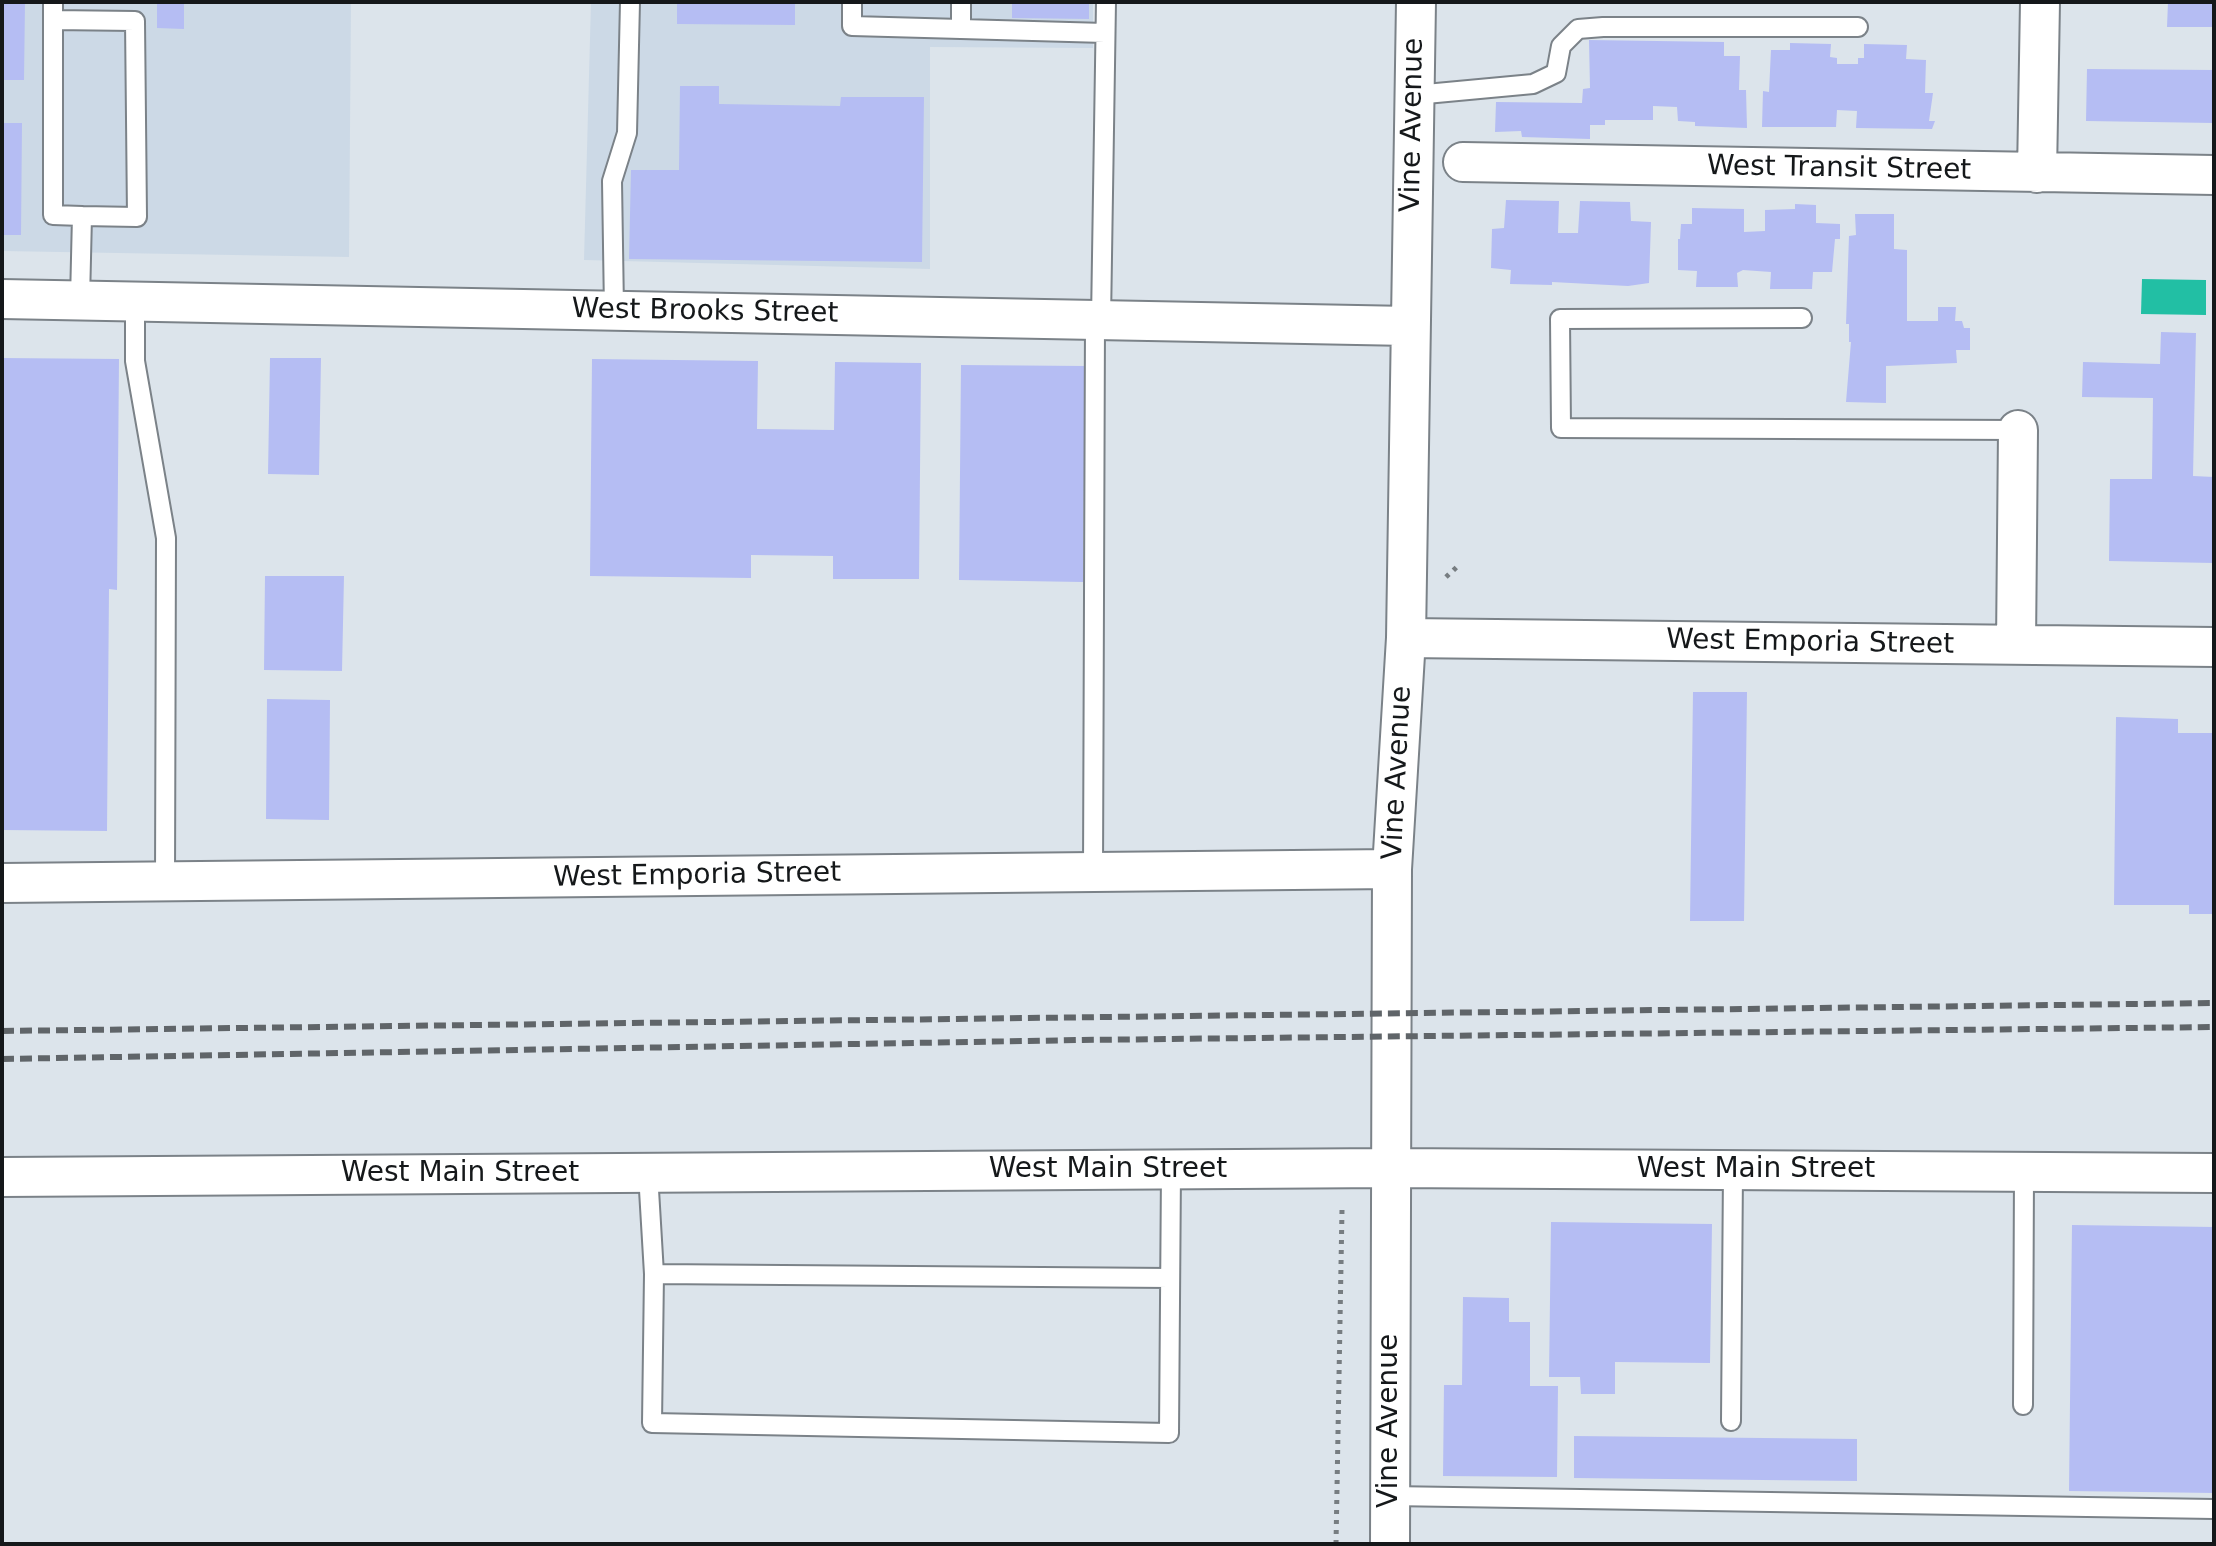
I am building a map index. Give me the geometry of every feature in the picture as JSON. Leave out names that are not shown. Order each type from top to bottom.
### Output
[{"type":"street","name":"Vine Avenue","points":[[1390,1544],[1392,869],[1406,638],[1416,2]]},
{"type":"street","points":[[2037,173],[2040,2]]},
{"type":"street","name":"West Transit Street","points":[[1463,162],[2214,175]]},
{"type":"street","name":"West Brooks Street","points":[[2,299],[1409,326]]},
{"type":"street","points":[[2016,645],[2018,430]]},
{"type":"street","name":"West Emporia Street","points":[[1406,638],[2214,647]]},
{"type":"street","name":"West Emporia Street","points":[[2,883],[1392,869]]},
{"type":"street","name":"West Main Street","points":[[2,1177],[1390,1168],[2214,1173]]},
{"type":"lane","points":[[614,310],[612,181],[627,133],[630,2]]},
{"type":"lane","points":[[852,2],[852,26],[1105,33]]},
{"type":"lane","points":[[961,2],[961,29]]},
{"type":"lane","points":[[1093,872],[1098,320],[1106,2]]},
{"type":"lane","points":[[53,11],[135,21],[137,217],[82,216],[53,215],[53,11]]},
{"type":"lane","points":[[1415,95],[1533,84],[1556,73],[1561,46],[1578,29],[1858,27]]},
{"type":"lane","points":[[80,300],[82,216]]},
{"type":"lane","points":[[135,301],[135,361],[166,538],[165,881]]},
{"type":"lane","points":[[1802,318],[1560,319],[1561,428],[2018,430]]},
{"type":"lane","points":[[648,1173],[654,1274],[652,1423],[1169,1433],[1171,1170]]},
{"type":"lane","points":[[1731,1421],[1733,1171]]},
{"type":"lane","points":[[2023,1405],[2024,1172]]},
{"type":"lane","points":[[654,1274],[1170,1278]]},
{"type":"lane","points":[[1390,1496],[2214,1509]]},
{"type":"path","points":[[1336,1544],[1342,1210]]},
{"type":"shaded area","points":[[2,2],[351,2],[349,257],[2,251]]},
{"type":"shaded area","points":[[591,2],[1093,2],[1093,48],[930,47],[930,269],[584,260]]},
{"type":"shaded area","points":[[2142,279],[2206,280],[2206,315],[2141,314]]},
{"type":"building","points":[[2,2],[25,2],[24,80],[2,80]]},
{"type":"building","points":[[157,2],[184,2],[184,29],[157,28]]},
{"type":"building","points":[[677,2],[795,2],[795,25],[677,24]]},
{"type":"building","points":[[1012,2],[1089,2],[1089,19],[1012,18]]},
{"type":"building","points":[[2168,2],[2214,2],[2214,27],[2167,27]]},
{"type":"building","points":[[1589,40],[1724,42],[1724,56],[1740,56],[1739,90],[1746,90],[1747,128],[1695,126],[1695,122],[1678,121],[1677,107],[1653,106],[1653,120],[1605,120],[1605,125],[1590,125],[1590,139],[1522,137],[1521,131],[1495,132],[1496,102],[1582,103],[1583,89],[1590,88]]},
{"type":"building","points":[[1790,43],[1831,44],[1830,57],[1837,58],[1837,64],[1858,64],[1858,58],[1864,58],[1864,44],[1907,45],[1906,59],[1926,60],[1925,93],[1933,93],[1929,121],[1935,121],[1932,129],[1856,128],[1857,111],[1837,110],[1836,127],[1762,127],[1763,91],[1769,92],[1771,50],[1790,50]]},
{"type":"building","points":[[2087,69],[2214,70],[2214,123],[2086,121]]},
{"type":"building","points":[[680,86],[719,86],[719,104],[840,106],[841,97],[924,97],[922,262],[629,259],[631,170],[679,170]]},
{"type":"building","points":[[2,123],[22,123],[21,235],[2,235]]},
{"type":"building","points":[[1506,200],[1559,201],[1558,233],[1578,233],[1580,201],[1630,202],[1631,221],[1651,222],[1649,283],[1628,286],[1552,282],[1552,285],[1510,284],[1511,270],[1491,268],[1492,229],[1504,228]]},
{"type":"building","points":[[1795,204],[1816,205],[1816,223],[1840,224],[1840,239],[1835,239],[1832,272],[1813,272],[1812,289],[1770,289],[1771,272],[1743,270],[1737,273],[1738,287],[1696,287],[1697,271],[1678,270],[1681,224],[1692,224],[1692,208],[1744,209],[1744,232],[1765,231],[1765,210],[1795,209]]},
{"type":"building","points":[[1855,214],[1894,214],[1894,249],[1907,250],[1907,321],[1938,321],[1938,307],[1956,307],[1955,321],[1962,321],[1964,328],[1970,328],[1970,350],[1956,350],[1957,363],[1886,366],[1886,403],[1846,402],[1851,342],[1849,324],[1846,324],[1849,236],[1856,235]]},
{"type":"building","points":[[2161,332],[2196,333],[2193,476],[2214,477],[2214,563],[2109,561],[2110,479],[2152,479],[2153,398],[2082,397],[2083,362],[2160,364]]},
{"type":"building","points":[[2,358],[119,359],[117,590],[109,589],[107,831],[2,830]]},
{"type":"building","points":[[270,358],[321,358],[319,475],[268,474]]},
{"type":"building","points":[[592,359],[758,361],[757,429],[834,430],[835,362],[921,363],[919,579],[833,579],[833,556],[751,555],[751,578],[590,576]]},
{"type":"building","points":[[961,365],[1085,366],[1083,582],[959,580]]},
{"type":"building","points":[[265,576],[344,576],[342,671],[264,670]]},
{"type":"building","points":[[1693,692],[1747,692],[1744,921],[1690,921]]},
{"type":"building","points":[[267,699],[330,700],[329,820],[266,819]]},
{"type":"building","points":[[2116,717],[2178,719],[2178,733],[2214,733],[2214,914],[2189,914],[2189,905],[2114,905]]},
{"type":"building","points":[[1551,1222],[1712,1224],[1710,1363],[1615,1362],[1615,1394],[1581,1394],[1580,1377],[1549,1377]]},
{"type":"building","points":[[2072,1225],[2214,1227],[2214,1493],[2069,1491]]},
{"type":"building","points":[[1463,1297],[1509,1298],[1509,1322],[1530,1322],[1530,1386],[1558,1386],[1557,1477],[1443,1476],[1444,1385],[1462,1385]]},
{"type":"building","points":[[1574,1436],[1857,1439],[1857,1481],[1574,1478]]},
{"type":"railway","points":[[2,1031],[2214,1003]]},
{"type":"railway","points":[[2,1059],[1082,1040],[2214,1027]]}]
